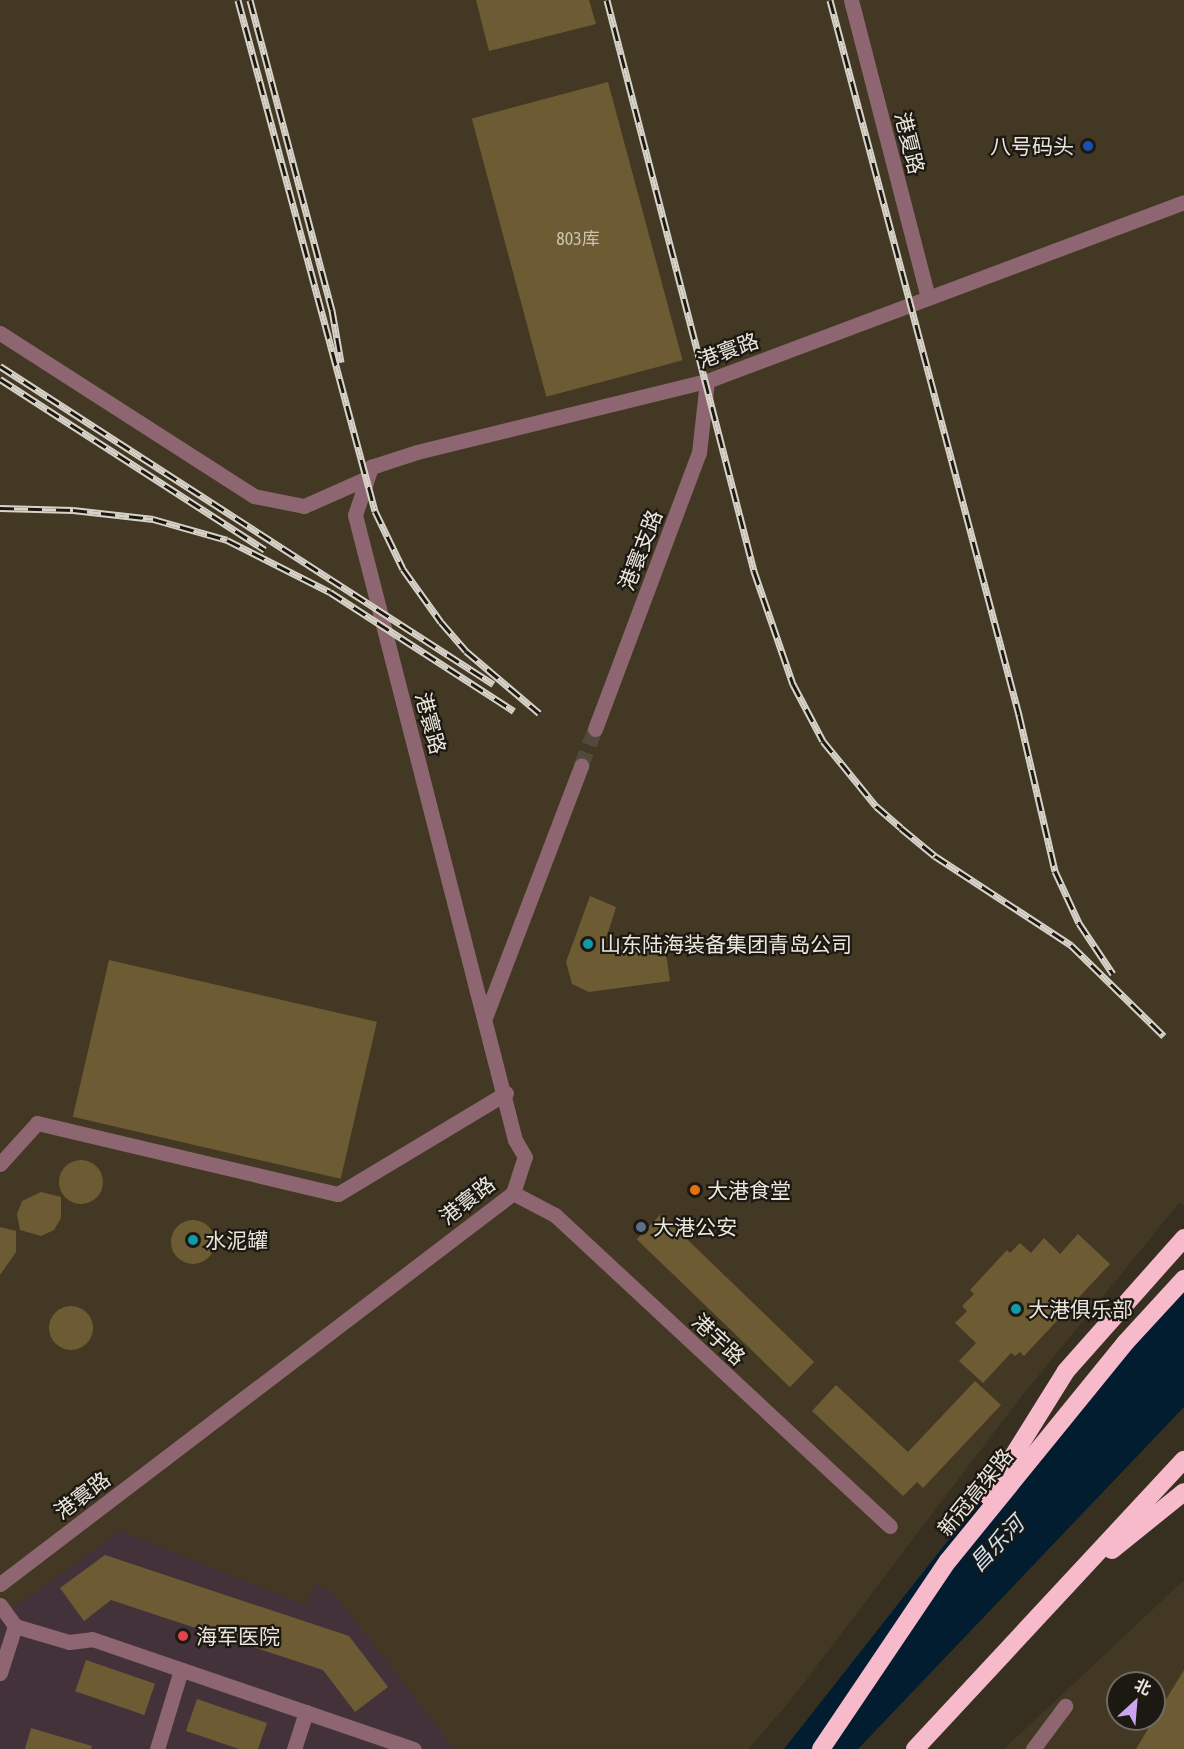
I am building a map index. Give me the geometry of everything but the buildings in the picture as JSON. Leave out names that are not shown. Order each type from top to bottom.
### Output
[{"type":"highway","points":[[948,1561],[1066,1371],[1184,1238]]},
{"type":"highway","name":"新冠高架路","points":[[821,1749],[948,1561],[1126,1342],[1184,1279]]},
{"type":"highway","points":[[915,1749],[1184,1460]]},
{"type":"highway","points":[[1060,1593],[1184,1492]]},
{"type":"street","name":"港夏路","points":[[851,0],[928,297]]},
{"type":"street","name":"港寰路","points":[[0,1584],[513,1193],[525,1157],[515,1140],[506,1093],[355,515],[365,479],[371,467],[417,452],[707,381],[1184,202]]},
{"type":"street","points":[[0,333],[254,496],[304,506],[365,479]]},
{"type":"street","name":"港寰支路","points":[[595,729],[699,453],[707,381]]},
{"type":"street","points":[[486,1015],[581,766]]},
{"type":"street","points":[[0,1164],[37,1123],[338,1194],[506,1093]]},
{"type":"street","name":"港宇路","points":[[513,1193],[555,1215],[890,1526]]},
{"type":"street","points":[[0,1605],[15,1626],[69,1642],[92,1639],[414,1749]]},
{"type":"street","points":[[0,1673],[15,1626]]},
{"type":"street","points":[[157,1749],[181,1670]]},
{"type":"street","points":[[1033,1749],[1065,1706]]},
{"type":"street","points":[[294,1749],[306,1712]]},
{"type":"shaded area","points":[[0,0],[1184,0],[1184,1205],[1179,1203],[1020,1398],[790,1701],[748,1749],[0,1749]]},
{"type":"shaded area","name":"海军医院","points":[[120,1530],[305,1605],[314,1584],[333,1592],[455,1749],[0,1749],[0,1618]]},
{"type":"shaded area","points":[[1184,1580],[1184,1749],[1004,1749]]},
{"type":"water","name":"昌乐河","points":[[1184,1290],[1184,1407],[858,1749],[784,1749],[972,1510]]},
{"type":"tunnel","points":[[581,766],[595,729]]},
{"type":"railway","points":[[238,0],[375,511],[403,569],[441,622],[466,651],[539,713]]},
{"type":"railway","points":[[250,0],[332,310],[341,362]]},
{"type":"railway","points":[[607,0],[754,571],[793,684],[823,741],[876,806],[901,828],[935,856],[1071,945],[1164,1036]]},
{"type":"railway","points":[[830,0],[1019,715],[1055,871],[1079,923],[1113,974]]},
{"type":"railway","points":[[0,366],[493,684]]},
{"type":"railway","points":[[0,379],[265,550]]},
{"type":"railway","points":[[0,508],[73,510],[153,519],[227,540],[330,592],[514,711]]},
{"type":"place","name":"八号码头","points":[[1088,146]]},
{"type":"place","name":"山东陆海装备集团青岛公司","points":[[588,944]]},
{"type":"place","name":"大港食堂","points":[[695,1190]]},
{"type":"place","name":"大港公安","points":[[641,1227]]},
{"type":"place","name":"水泥罐","points":[[193,1240]]},
{"type":"place","name":"大港俱乐部","points":[[1016,1309]]},
{"type":"place","name":"海军医院","points":[[183,1636]]}]
